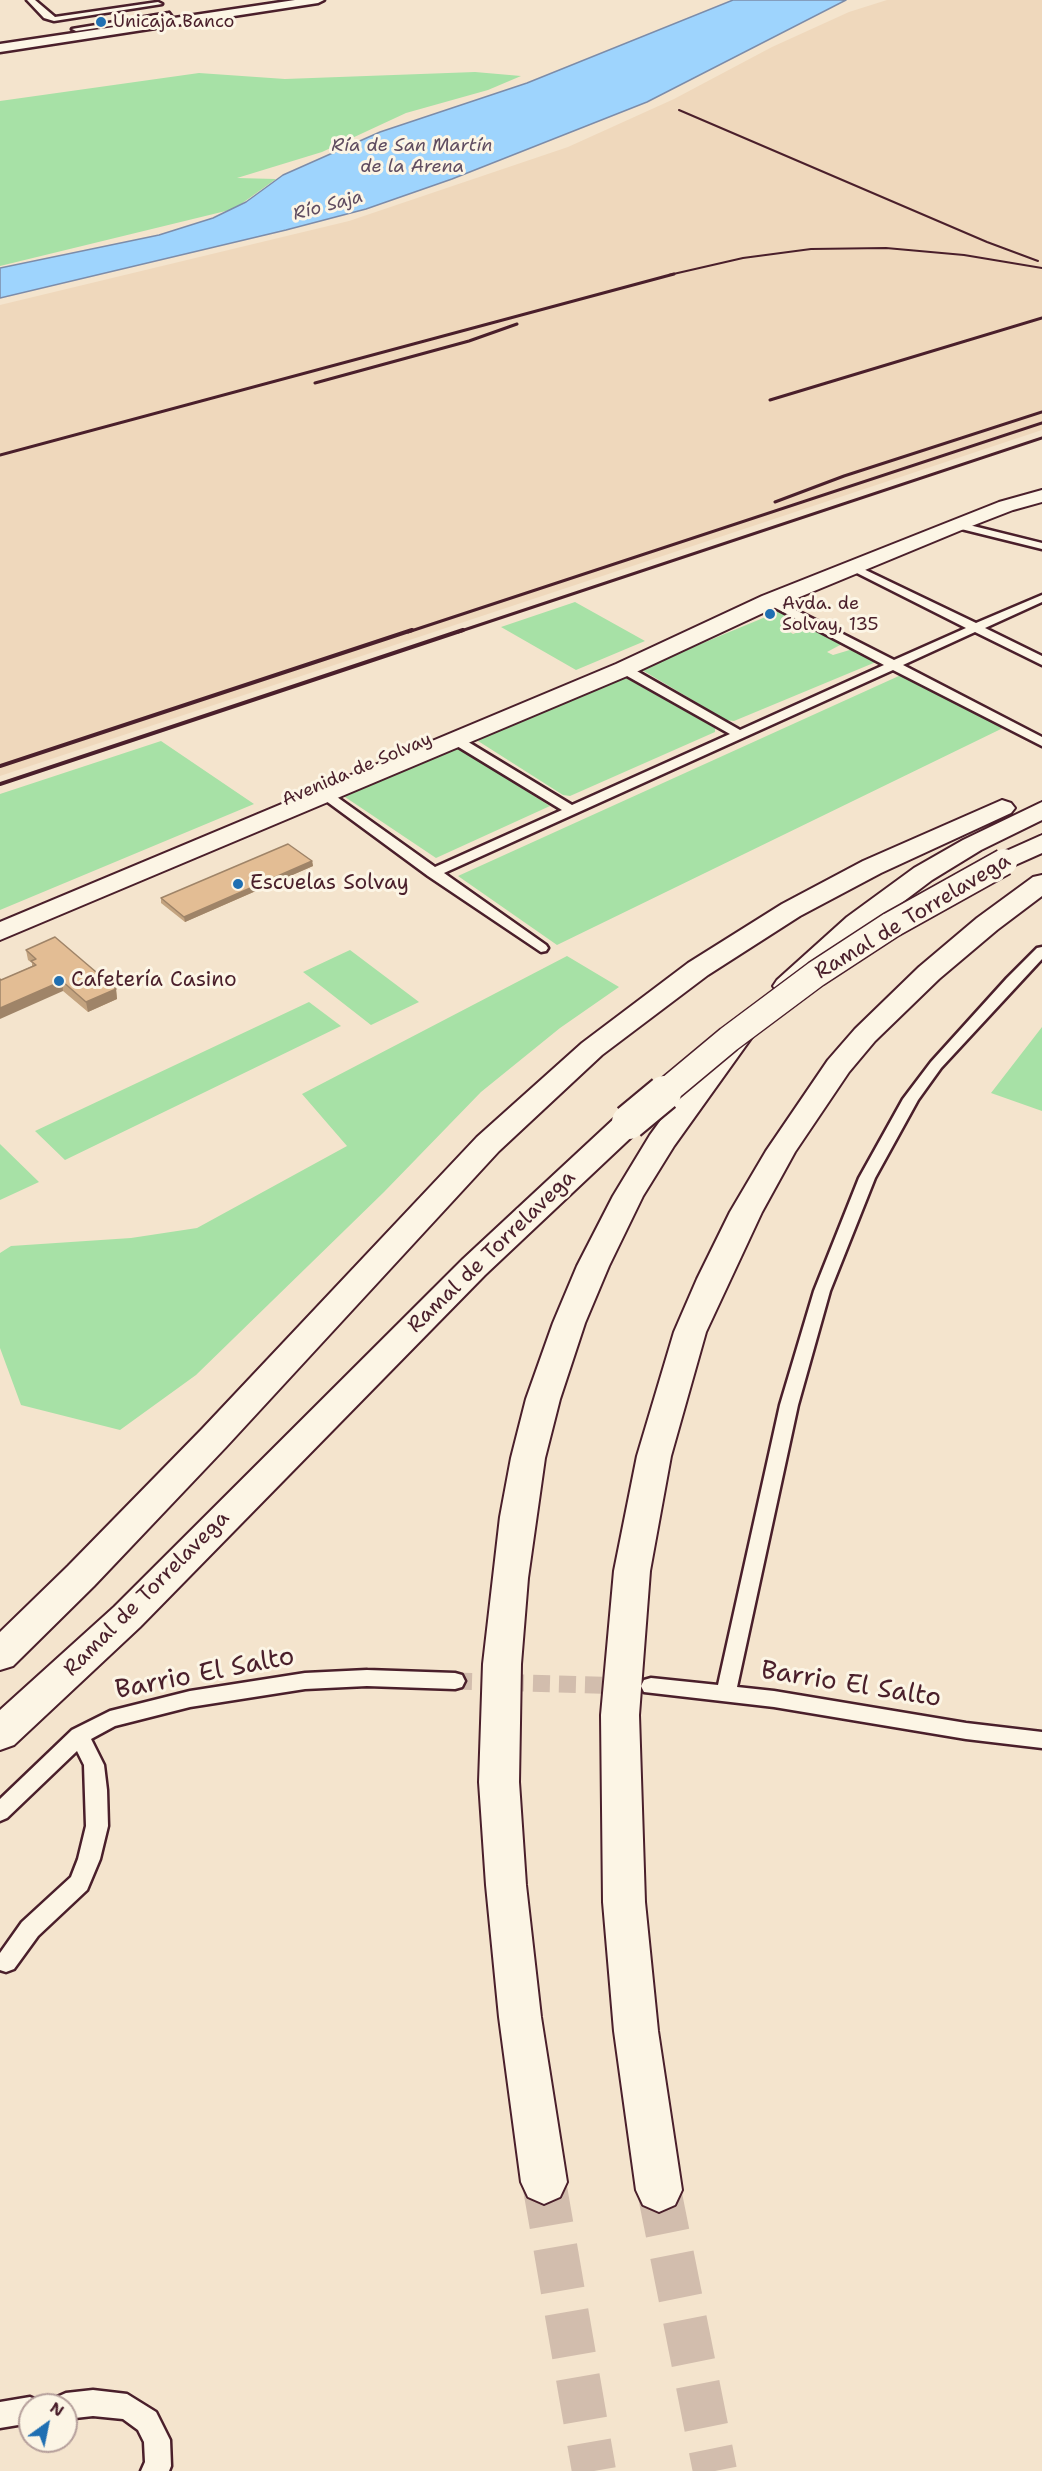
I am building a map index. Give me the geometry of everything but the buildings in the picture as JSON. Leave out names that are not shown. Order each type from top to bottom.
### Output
[{"type":"highway","name":"Avenida de Solvay","points":[[0,918],[680,634],[714,625],[957,525],[1006,506],[1042,496]]},
{"type":"highway","name":"Avenida de Solvay","points":[[0,932],[624,669],[690,640],[714,625]]},
{"type":"highway","points":[[0,1655],[81,1576],[191,1462],[488,1144],[592,1049],[698,969],[801,904],[914,846],[1042,793]]},
{"type":"highway","points":[[544,2182],[520,2017],[506,1885],[499,1782],[502,1664],[510,1578],[528,1458],[543,1399],[569,1323],[593,1266],[628,1196],[696,1091],[745,1030],[819,957],[896,893],[972,844],[1042,810]]},
{"type":"highway","name":"Ramal de Torrelavega","points":[[0,1734],[135,1609],[474,1267],[629,1122],[729,1039],[816,974],[891,925],[1042,843]]},
{"type":"highway","points":[[658,2190],[636,2031],[624,1902],[621,1715],[632,1571],[654,1456],[676,1378],[690,1332],[742,1220],[781,1151],[832,1075],[865,1035],[929,973],[987,924],[1042,883]]},
{"type":"main road","points":[[0,48],[173,18],[318,0]]},
{"type":"street","points":[[31,0],[47,16],[54,19],[157,2],[173,18]]},
{"type":"street","points":[[76,29],[173,18]]},
{"type":"street","points":[[957,525],[1042,546]]},
{"type":"street","points":[[853,567],[1042,661]]},
{"type":"street","points":[[433,873],[1042,598]]},
{"type":"street","points":[[770,601],[1042,742]]},
{"type":"street","points":[[624,669],[739,734]]},
{"type":"street","name":"Avenida de Solvay","points":[[456,740],[571,810]]},
{"type":"street","name":"Avenida de Solvay","points":[[325,795],[541,948]]},
{"type":"street","points":[[726,1693],[789,1405],[822,1291],[867,1178],[911,1099],[936,1065],[1004,989],[1042,951]]},
{"type":"street","name":"Barrio El Salto","points":[[0,1812],[79,1736],[110,1719],[190,1699],[262,1686],[346,1678],[455,1681]]},
{"type":"street","name":"Barrio El Salto","points":[[651,1686],[726,1693],[966,1731],[1042,1740]]},
{"type":"street","points":[[6,1962],[30,1929],[79,1883],[89,1859],[97,1826],[97,1790],[94,1766],[79,1736]]},
{"type":"street","points":[[78,2405],[93,2403],[127,2407],[147,2421],[157,2440],[158,2466],[154,2471]]},
{"type":"street","points":[[0,2415],[18,2412]]},
{"type":"shaded area","points":[[887,0],[1042,0],[1042,430],[0,776],[0,305],[349,221],[568,147],[674,99],[772,47],[849,12]]},
{"type":"green space","points":[[475,72],[521,76],[488,90],[406,113],[322,152],[237,178],[276,179],[234,209],[0,266],[0,101],[199,73],[285,79]]},
{"type":"green space","points":[[575,602],[645,641],[576,670],[501,627]]},
{"type":"green space","points":[[780,611],[801,622],[787,630],[793,634],[811,627],[841,642],[842,644],[827,652],[833,655],[853,649],[876,662],[734,721],[726,720],[642,670],[645,667]]},
{"type":"green space","points":[[901,675],[1003,728],[557,945],[458,876]]},
{"type":"green space","points":[[622,678],[628,679],[715,728],[715,732],[570,796],[563,795],[478,741],[483,736]]},
{"type":"green space","points":[[161,741],[254,804],[0,910],[0,794]]},
{"type":"green space","points":[[457,747],[550,806],[436,858],[342,795]]},
{"type":"green space","points":[[350,950],[419,1002],[371,1025],[303,972]]},
{"type":"green space","points":[[567,956],[619,987],[560,1028],[481,1092],[384,1192],[196,1375],[120,1430],[21,1405],[0,1348],[0,1253],[11,1246],[131,1238],[197,1228],[347,1146],[302,1094]]},
{"type":"green space","points":[[309,1002],[341,1026],[65,1160],[35,1131]]},
{"type":"green space","points":[[1042,1027],[1042,1111],[991,1093]]},
{"type":"green space","points":[[0,1144],[39,1182],[0,1200]]},
{"type":"water","name":"Ría de San Martín de la Arena","points":[[733,0],[846,0],[647,102],[452,179],[366,209],[0,298],[0,268],[159,235],[213,218],[246,202],[283,175],[380,132],[527,83]]},
{"type":"tunnel","points":[[455,1681],[625,1686]]},
{"type":"tunnel","points":[[544,2182],[594,2471]]},
{"type":"tunnel","points":[[659,2190],[715,2471]]},
{"type":"railway","points":[[679,110],[987,242],[1038,261]]},
{"type":"railway","points":[[669,275],[743,258],[811,249],[886,248],[964,255],[1042,268]]},
{"type":"railway","points":[[0,455],[674,274]]},
{"type":"railway","points":[[770,400],[1042,318]]},
{"type":"railway","points":[[315,383],[469,341],[517,324]]},
{"type":"railway","points":[[775,502],[844,476],[1042,412]]},
{"type":"railway","points":[[408,632],[1042,423]]},
{"type":"railway","points":[[458,632],[1042,438]]},
{"type":"railway","points":[[0,766],[412,630]]},
{"type":"railway","points":[[0,784],[463,630]]},
{"type":"place","name":"Unicaja Banco","points":[[101,22]]},
{"type":"place","name":"Avda. de Solvay, 135","points":[[770,614]]},
{"type":"place","name":"Escuelas Solvay","points":[[238,884]]},
{"type":"place","name":"Cafetería Casino","points":[[59,981]]},
{"type":"water label","name":"Río Saja","points":[[328,206]]}]
